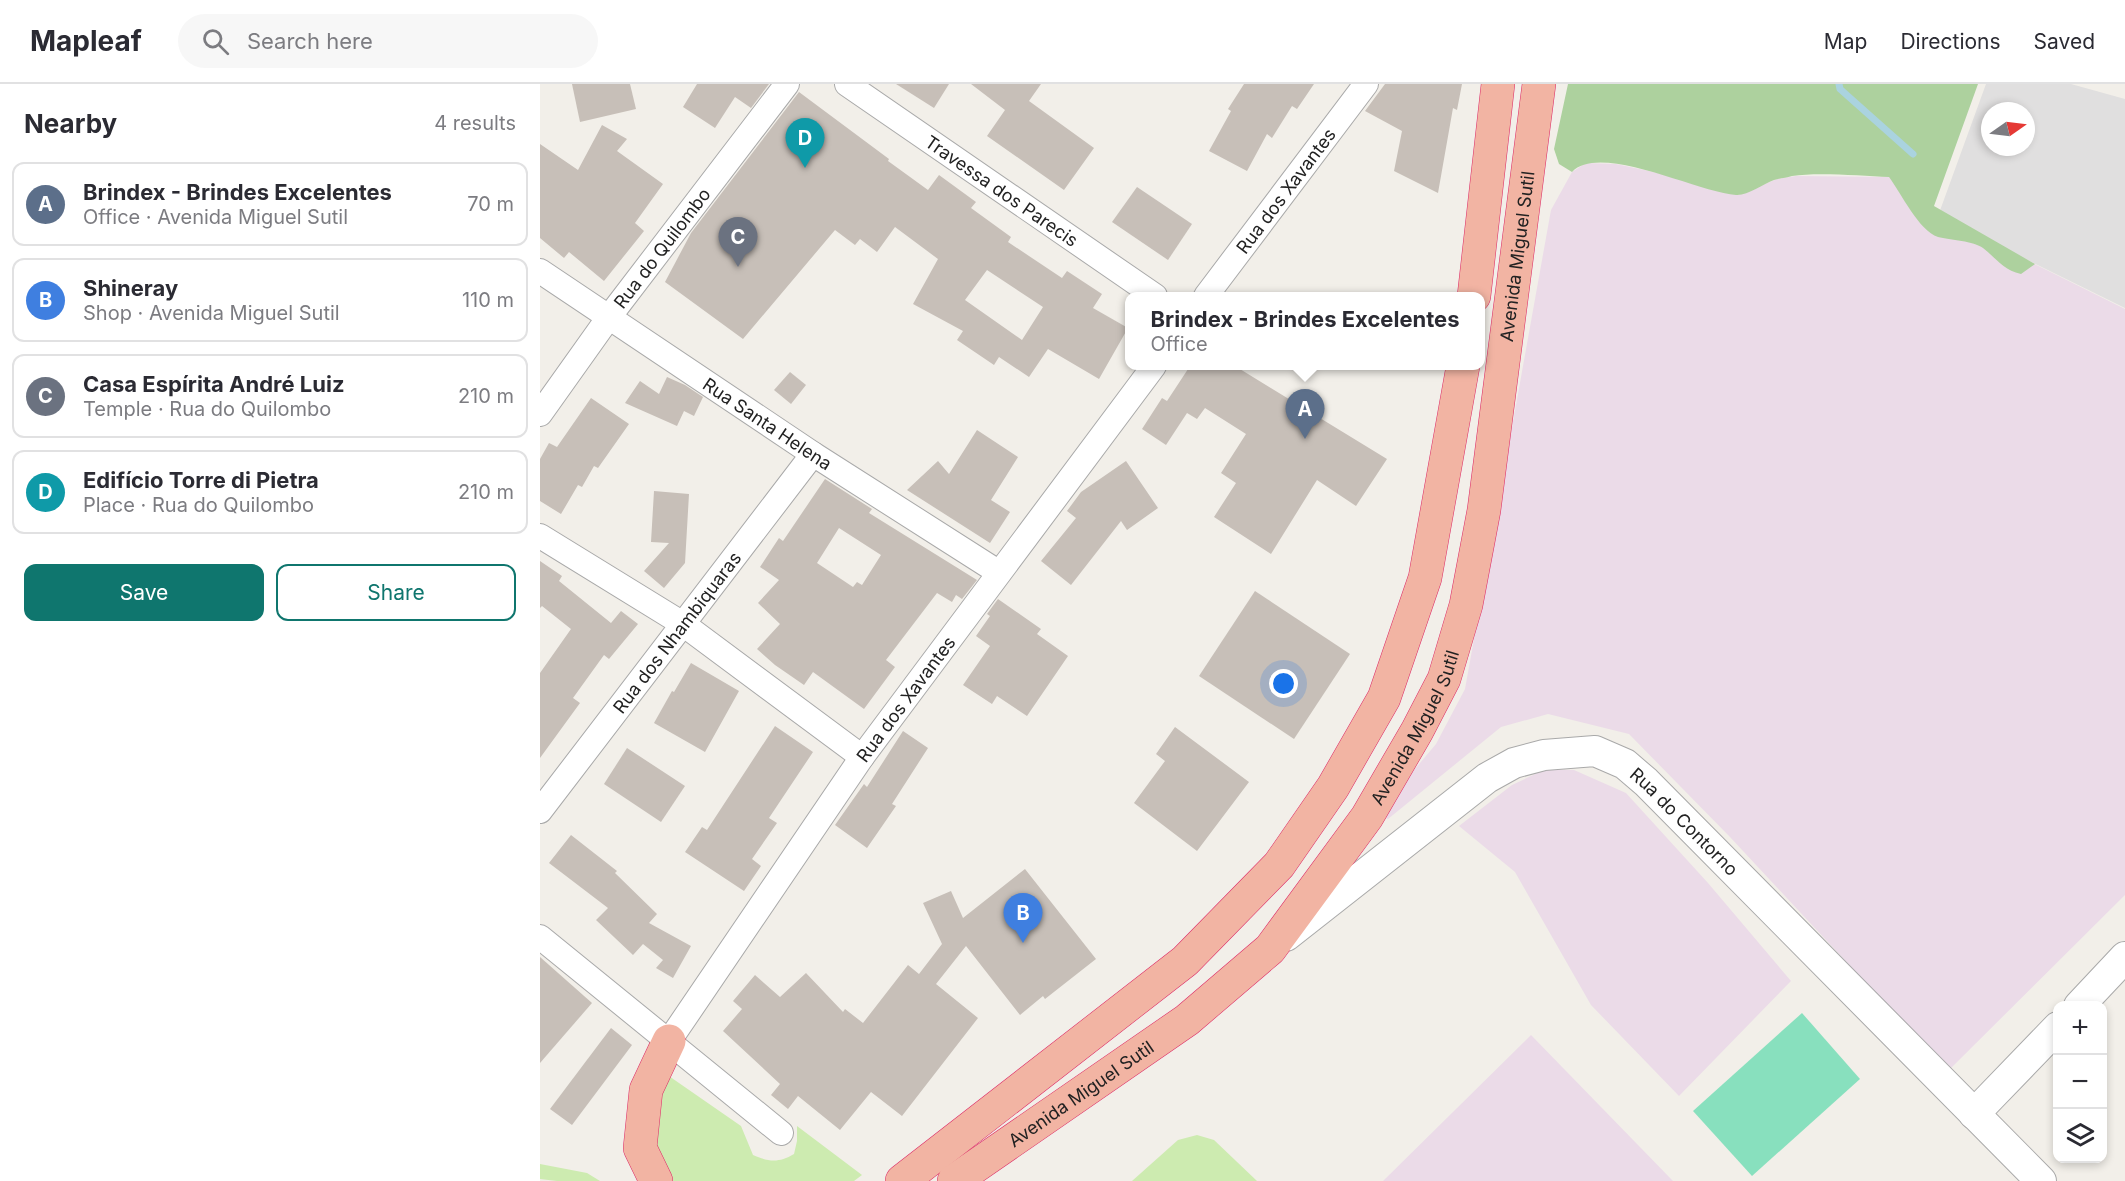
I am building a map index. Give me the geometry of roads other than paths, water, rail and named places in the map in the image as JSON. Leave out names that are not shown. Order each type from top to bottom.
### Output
[{"type":"highway","points":[[1475,292],[1498,84]]},
{"type":"highway","name":"Avenida Miguel Sutil","points":[[954,1181],[1187,1020],[1270,950],[1343,853],[1367,817],[1417,731],[1444,679],[1466,605],[1485,510],[1539,84]]},
{"type":"highway","name":"Avenida Miguel Sutil","points":[[902,1181],[1185,961],[1279,865],[1333,787],[1384,698],[1425,578],[1462,370]]},
{"type":"highway","points":[[656,1181],[640,1148],[646,1090],[669,1041]]},
{"type":"highway","points":[[967,1181],[995,1152]]},
{"type":"street","name":"Rua do Quilombo","points":[[540,414],[609,317],[787,84]]},
{"type":"street","name":"Travessa dos Parecis","points":[[847,84],[1148,292]]},
{"type":"street","name":"Rua dos Xavantes","points":[[1210,292],[1366,84]]},
{"type":"street","name":"Rua Santa Helena","points":[[540,271],[813,454],[998,572]]},
{"type":"street","name":"Rua dos Xavantes","points":[[669,1041],[862,757],[1151,370]]},
{"type":"street","name":"Rua dos Nhambiquaras","points":[[540,811],[813,454]]},
{"type":"street","points":[[540,536],[682,624],[862,757]]},
{"type":"street","name":"Rua do Contorno","points":[[1270,950],[1487,778],[1514,763],[1544,755],[1595,751],[1625,764],[1646,782],[2041,1181]]},
{"type":"street","points":[[540,937],[781,1133]]},
{"type":"street","points":[[2083,1001],[2125,957]]},
{"type":"street","points":[[1974,1114],[2053,1032]]},
{"type":"waterway","points":[[1839,84],[1840,89],[1913,154]]},
{"type":"place","name":"Edifício Torre di Pietra","points":[[805,168]]},
{"type":"place","name":"Casa Espírita André Luiz","points":[[738,267]]},
{"type":"place","name":"Brindex - Brindes Excelentes","points":[[1305,439]]},
{"type":"place","name":"Shineray","points":[[1023,943]]}]
